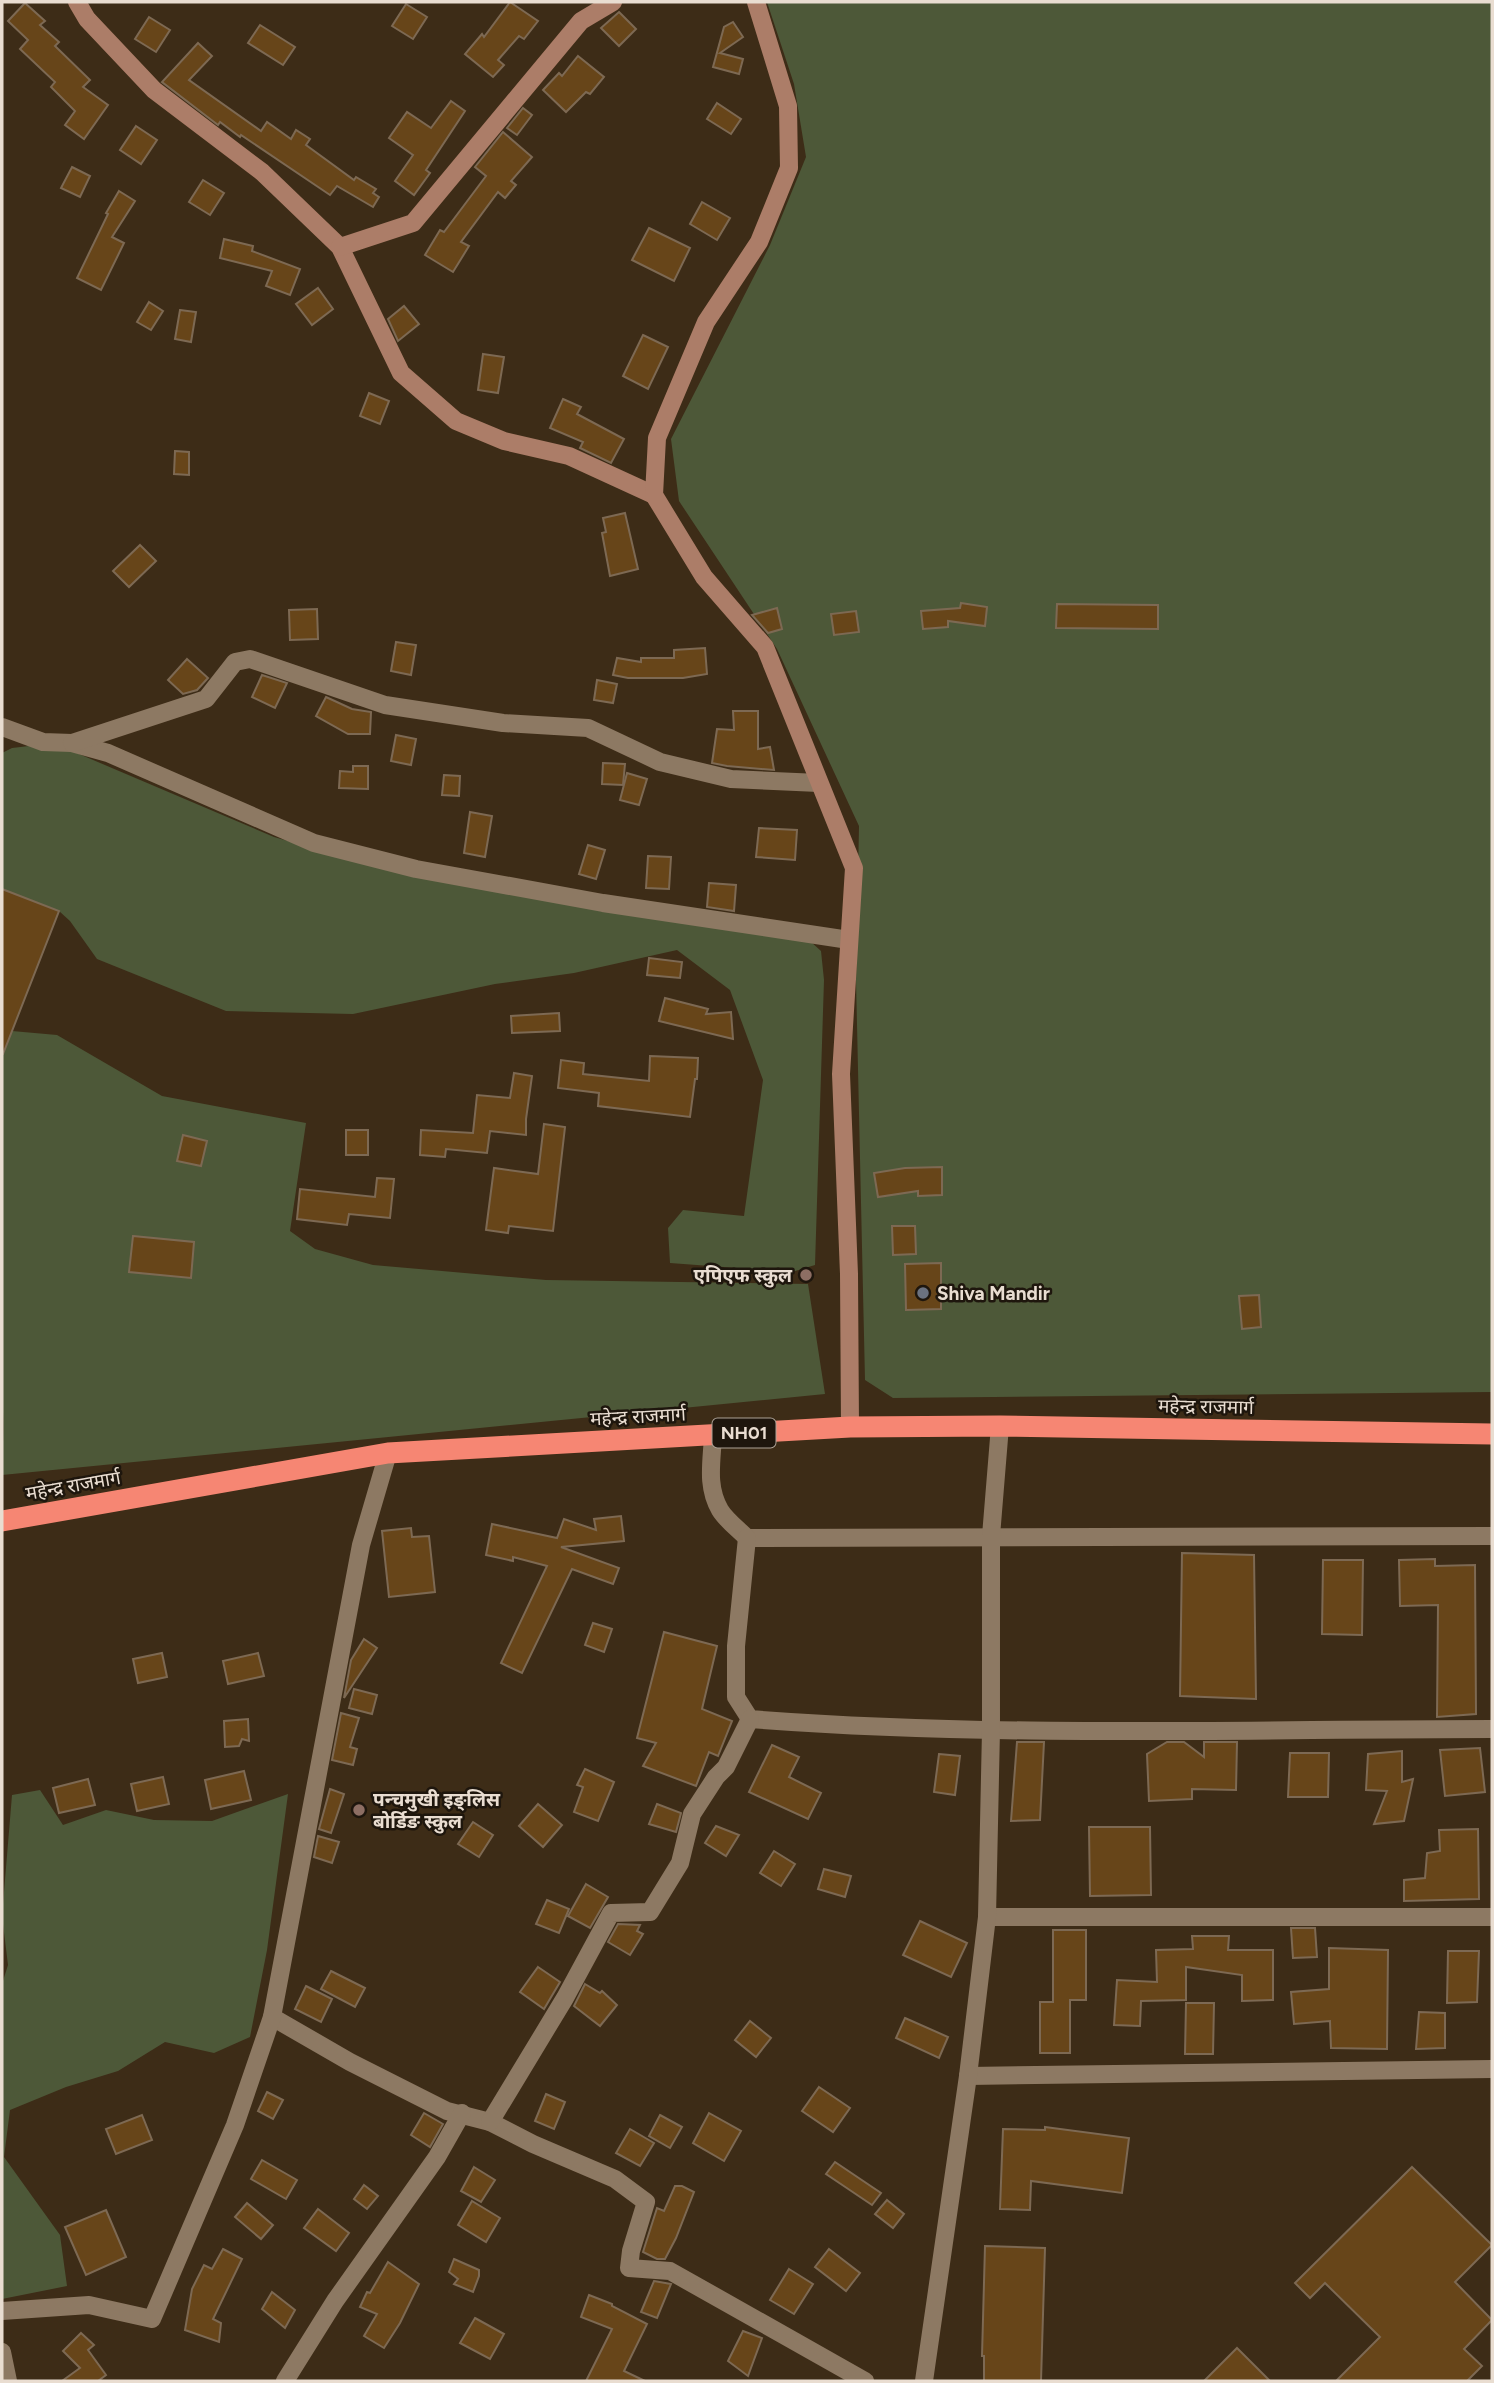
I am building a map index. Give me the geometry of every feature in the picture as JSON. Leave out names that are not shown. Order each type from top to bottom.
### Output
[{"type":"highway","name":"महेन्द्र राजमार्ग","points":[[2,1521],[388,1454],[712,1435],[850,1427],[1000,1426],[1492,1434]]},
{"type":"street","points":[[77,2],[87,19],[154,90],[262,172],[340,247],[401,373],[456,421],[504,441],[569,456],[654,495],[705,577],[765,647],[854,868],[841,1074],[849,1274],[850,1427]]},
{"type":"street","points":[[340,247],[414,223],[581,21],[613,2]]},
{"type":"street","points":[[654,495],[657,438],[706,322],[759,242],[789,168],[788,106],[756,2]]},
{"type":"street","points":[[72,743],[206,699],[235,662],[250,659],[384,705],[503,723],[588,728],[671,765],[731,779],[819,783]]},
{"type":"street","points":[[2,727],[43,742],[72,743],[108,753],[314,843],[416,869],[603,903],[849,940]]},
{"type":"street","points":[[924,2381],[968,2077],[987,1917],[991,1536],[1000,1426]]},
{"type":"street","points":[[712,1435],[712,1489],[720,1511],[747,1538],[1492,1536]]},
{"type":"street","points":[[2,2311],[89,2305],[152,2319],[235,2124],[272,2017],[359,1558],[388,1454]]},
{"type":"street","points":[[747,1538],[736,1646],[736,1697],[750,1719]]},
{"type":"street","points":[[750,1719],[827,1725],[991,1730],[1492,1729]]},
{"type":"street","points":[[490,2122],[565,1998],[611,1913],[650,1912],[680,1863],[692,1814],[716,1777],[726,1767],[750,1719]]},
{"type":"street","points":[[987,1917],[1492,1917]]},
{"type":"street","points":[[272,2017],[350,2062],[447,2111],[490,2122],[533,2144],[615,2179],[646,2202],[631,2251],[629,2268],[670,2271],[865,2381]]},
{"type":"street","points":[[968,2077],[1492,2069]]},
{"type":"street","points":[[285,2381],[335,2301],[437,2157],[462,2113]]},
{"type":"street","points":[[2,2352],[8,2381]]},
{"type":"green space","points":[[767,2],[1492,2],[1492,1392],[893,1398],[865,1380],[856,980],[859,826],[777,649],[679,501],[671,439],[770,245],[806,157],[794,84]]},
{"type":"green space","points":[[29,746],[72,751],[274,837],[411,876],[810,941],[821,951],[824,980],[815,1265],[792,1272],[670,1263],[668,1228],[683,1210],[744,1216],[763,1080],[730,990],[677,950],[574,973],[495,984],[353,1014],[226,1011],[97,959],[70,921],[59,911],[2,889],[2,753],[12,748]]},
{"type":"green space","points":[[2,1027],[12,1031],[57,1035],[162,1096],[306,1123],[290,1231],[315,1249],[373,1265],[546,1280],[808,1284],[825,1394],[2,1475]]},
{"type":"green space","points":[[40,1790],[63,1825],[106,1810],[154,1820],[212,1821],[288,1794],[267,1950],[250,2037],[214,2053],[165,2042],[118,2071],[66,2087],[10,2110],[4,2157],[60,2235],[67,2286],[2,2299],[2,1984],[8,1965],[2,1916],[12,1795]]},
{"type":"building","points":[[510,2],[538,21],[524,39],[519,36],[498,60],[504,65],[493,77],[465,54],[482,34],[484,37]]},
{"type":"building","points":[[25,3],[45,21],[40,25],[59,42],[55,46],[90,80],[83,87],[108,105],[84,139],[65,125],[75,111],[51,87],[55,82],[20,49],[28,40],[8,21]]},
{"type":"building","points":[[406,4],[427,17],[413,39],[392,26]]},
{"type":"building","points":[[619,12],[636,29],[619,46],[601,28]]},
{"type":"building","points":[[149,17],[170,30],[156,52],[135,39]]},
{"type":"building","points":[[733,22],[743,37],[720,53],[743,59],[739,74],[713,67],[724,27]]},
{"type":"building","points":[[260,25],[295,47],[283,65],[248,43]]},
{"type":"building","points":[[198,43],[212,56],[189,80],[261,131],[267,122],[291,139],[296,130],[310,139],[306,145],[354,180],[356,177],[376,189],[373,193],[379,197],[373,207],[337,186],[330,195],[241,135],[240,137],[220,122],[218,125],[162,82]]},
{"type":"building","points":[[578,56],[604,77],[590,94],[586,92],[566,112],[543,90],[559,73],[562,76]]},
{"type":"building","points":[[451,101],[465,111],[426,170],[430,173],[414,195],[395,181],[413,155],[389,138],[407,112],[431,128]]},
{"type":"building","points":[[717,103],[741,119],[731,134],[707,119]]},
{"type":"building","points":[[523,108],[532,115],[517,135],[507,128]]},
{"type":"building","points":[[136,126],[157,140],[141,164],[120,150]]},
{"type":"building","points":[[503,132],[532,157],[511,181],[516,185],[505,198],[498,192],[461,242],[469,246],[453,272],[425,255],[440,230],[444,232],[486,176],[475,167]]},
{"type":"building","points":[[72,167],[90,176],[80,197],[61,188]]},
{"type":"building","points":[[203,180],[224,193],[210,215],[189,202]]},
{"type":"building","points":[[119,191],[135,201],[112,237],[124,243],[101,290],[77,278],[108,214],[106,213]]},
{"type":"building","points":[[702,202],[730,218],[717,240],[690,224]]},
{"type":"building","points":[[649,228],[690,248],[674,281],[632,260]]},
{"type":"building","points":[[224,239],[253,246],[252,251],[300,269],[290,295],[266,286],[272,271],[220,258]]},
{"type":"building","points":[[318,288],[333,309],[312,325],[296,304]]},
{"type":"building","points":[[149,302],[163,311],[151,330],[137,322]]},
{"type":"building","points":[[404,306],[419,324],[398,341],[388,319]]},
{"type":"building","points":[[180,310],[196,312],[191,342],[175,339]]},
{"type":"building","points":[[643,335],[668,347],[648,389],[623,376]]},
{"type":"building","points":[[483,354],[504,357],[498,393],[478,390]]},
{"type":"building","points":[[369,393],[389,401],[380,424],[360,416]]},
{"type":"building","points":[[563,399],[581,407],[577,414],[624,439],[611,463],[580,448],[583,442],[550,428]]},
{"type":"building","points":[[175,451],[189,452],[189,475],[174,474]]},
{"type":"building","points":[[625,513],[638,569],[610,576],[602,533],[606,532],[603,518]]},
{"type":"building","points":[[140,545],[156,561],[129,587],[113,571]]},
{"type":"building","points":[[961,603],[987,607],[985,626],[948,621],[948,627],[923,629],[921,611],[960,608]]},
{"type":"building","points":[[1057,604],[1158,605],[1158,629],[1056,628]]},
{"type":"building","points":[[777,608],[782,629],[768,633],[752,615]]},
{"type":"building","points":[[317,609],[318,639],[290,640],[289,610]]},
{"type":"building","points":[[856,611],[859,632],[834,635],[831,614]]},
{"type":"building","points":[[396,642],[416,645],[411,675],[391,671]]},
{"type":"building","points":[[705,648],[707,674],[683,678],[628,678],[613,675],[617,658],[641,662],[641,658],[674,658],[674,650]]},
{"type":"building","points":[[187,659],[208,678],[197,690],[183,694],[168,680]]},
{"type":"building","points":[[262,675],[287,683],[275,708],[252,697]]},
{"type":"building","points":[[597,680],[617,684],[613,703],[594,700]]},
{"type":"building","points":[[326,697],[352,709],[371,712],[370,734],[348,734],[316,716]]},
{"type":"building","points":[[733,711],[758,711],[758,749],[770,747],[774,770],[712,763],[717,729],[734,730]]},
{"type":"building","points":[[396,735],[416,739],[411,765],[391,761]]},
{"type":"building","points":[[603,763],[625,764],[623,785],[602,784]]},
{"type":"building","points":[[353,766],[368,766],[368,789],[339,788],[340,771],[353,772]]},
{"type":"building","points":[[627,773],[647,779],[639,805],[620,800]]},
{"type":"building","points":[[444,775],[460,776],[459,796],[442,795]]},
{"type":"building","points":[[470,812],[492,816],[485,857],[464,853]]},
{"type":"building","points":[[759,828],[797,830],[795,860],[756,857]]},
{"type":"building","points":[[588,845],[605,850],[596,879],[579,874]]},
{"type":"building","points":[[648,856],[671,857],[669,889],[646,888]]},
{"type":"building","points":[[709,883],[736,885],[734,911],[707,907]]},
{"type":"building","points":[[2,889],[59,911],[3,1054],[2,1054]]},
{"type":"building","points":[[649,958],[682,962],[680,978],[647,975]]},
{"type":"building","points":[[665,998],[708,1009],[706,1014],[731,1012],[733,1039],[659,1021]]},
{"type":"building","points":[[559,1013],[560,1031],[512,1033],[511,1016]]},
{"type":"building","points":[[650,1056],[698,1058],[690,1117],[598,1106],[599,1093],[558,1088],[561,1060],[584,1063],[583,1074],[649,1081]]},
{"type":"building","points":[[514,1073],[532,1076],[526,1135],[490,1131],[487,1153],[446,1149],[445,1157],[420,1155],[421,1130],[473,1133],[477,1095],[510,1098]]},
{"type":"building","points":[[544,1124],[565,1127],[553,1231],[509,1226],[508,1233],[486,1230],[494,1168],[538,1174]]},
{"type":"building","points":[[346,1130],[368,1130],[368,1155],[346,1155]]},
{"type":"building","points":[[183,1135],[207,1141],[201,1166],[177,1161]]},
{"type":"building","points":[[942,1167],[942,1195],[918,1196],[918,1191],[878,1197],[874,1173],[905,1168]]},
{"type":"building","points":[[377,1178],[394,1179],[390,1218],[349,1214],[347,1225],[297,1219],[300,1189],[375,1197]]},
{"type":"building","points":[[892,1226],[915,1226],[916,1254],[893,1255]]},
{"type":"building","points":[[133,1236],[194,1242],[191,1278],[129,1272]]},
{"type":"building","name":"Shiva Mandir","points":[[941,1263],[941,1309],[906,1310],[905,1264]]},
{"type":"building","points":[[1259,1295],[1261,1327],[1242,1329],[1239,1296]]},
{"type":"building","points":[[621,1516],[624,1541],[561,1547],[619,1568],[613,1584],[572,1569],[522,1673],[501,1663],[547,1566],[513,1557],[513,1561],[486,1555],[492,1524],[557,1538],[564,1519],[596,1530],[594,1519]]},
{"type":"building","points":[[411,1528],[412,1537],[429,1536],[435,1592],[389,1597],[382,1531]]},
{"type":"building","points":[[1182,1553],[1254,1555],[1256,1699],[1180,1696]]},
{"type":"building","points":[[1435,1559],[1435,1566],[1475,1565],[1476,1714],[1437,1717],[1438,1605],[1400,1606],[1399,1560]]},
{"type":"building","points":[[1323,1560],[1363,1560],[1362,1635],[1322,1634]]},
{"type":"building","points":[[593,1623],[612,1629],[604,1652],[585,1645]]},
{"type":"building","points":[[664,1632],[717,1646],[702,1709],[732,1721],[718,1756],[709,1752],[696,1786],[643,1766],[656,1743],[637,1738]]},
{"type":"building","points":[[364,1639],[377,1648],[344,1698],[351,1660]]},
{"type":"building","points":[[162,1653],[167,1677],[138,1683],[133,1659]]},
{"type":"building","points":[[258,1653],[264,1676],[228,1684],[223,1661]]},
{"type":"building","points":[[354,1689],[377,1695],[372,1714],[349,1708]]},
{"type":"building","points":[[341,1713],[359,1718],[350,1747],[357,1749],[353,1765],[332,1760]]},
{"type":"building","points":[[248,1719],[249,1741],[242,1739],[239,1746],[225,1747],[224,1721]]},
{"type":"building","points":[[1017,1742],[1044,1742],[1040,1820],[1011,1821]]},
{"type":"building","points":[[1167,1742],[1184,1742],[1204,1757],[1204,1742],[1237,1742],[1236,1790],[1192,1789],[1192,1799],[1149,1801],[1147,1754]]},
{"type":"building","points":[[772,1745],[799,1757],[789,1777],[821,1793],[808,1819],[749,1792]]},
{"type":"building","points":[[1480,1748],[1485,1792],[1445,1796],[1440,1750]]},
{"type":"building","points":[[1402,1751],[1402,1782],[1413,1779],[1404,1821],[1374,1824],[1387,1791],[1366,1790],[1368,1754]]},
{"type":"building","points":[[1290,1753],[1329,1753],[1328,1797],[1288,1797]]},
{"type":"building","points":[[939,1754],[960,1756],[955,1795],[934,1792]]},
{"type":"building","points":[[585,1769],[614,1782],[598,1821],[574,1812],[583,1787],[577,1785]]},
{"type":"building","points":[[244,1771],[251,1800],[211,1809],[205,1780]]},
{"type":"building","points":[[163,1777],[169,1804],[137,1811],[131,1784]]},
{"type":"building","points":[[88,1779],[95,1805],[59,1813],[53,1788]]},
{"type":"building","points":[[330,1789],[344,1794],[331,1833],[319,1829]]},
{"type":"building","points":[[538,1804],[562,1825],[543,1847],[519,1826]]},
{"type":"building","points":[[657,1804],[681,1813],[676,1832],[649,1824]]},
{"type":"building","points":[[473,1822],[493,1835],[479,1857],[458,1844]]},
{"type":"building","points":[[716,1826],[739,1835],[726,1856],[705,1843]]},
{"type":"building","points":[[1089,1827],[1150,1827],[1151,1895],[1090,1896]]},
{"type":"building","points":[[1478,1829],[1479,1899],[1404,1901],[1404,1880],[1425,1878],[1427,1853],[1440,1851],[1439,1830]]},
{"type":"building","points":[[318,1836],[339,1842],[332,1863],[314,1857]]},
{"type":"building","points":[[774,1851],[795,1864],[781,1886],[760,1873]]},
{"type":"building","points":[[824,1869],[851,1876],[845,1897],[818,1889]]},
{"type":"building","points":[[586,1884],[608,1897],[590,1928],[568,1916]]},
{"type":"building","points":[[547,1900],[569,1909],[559,1933],[536,1924]]},
{"type":"building","points":[[920,1921],[967,1943],[951,1977],[903,1955]]},
{"type":"building","points":[[618,1924],[640,1925],[637,1931],[643,1934],[630,1955],[608,1942]]},
{"type":"building","points":[[1291,1928],[1315,1928],[1317,1957],[1293,1958]]},
{"type":"building","points":[[1053,1930],[1086,1930],[1086,2000],[1070,2000],[1070,2053],[1040,2053],[1040,2002],[1053,2002]]},
{"type":"building","points":[[1192,1936],[1229,1936],[1228,1950],[1273,1950],[1273,2000],[1242,2001],[1242,1975],[1186,1967],[1186,2000],[1141,2001],[1140,2026],[1114,2025],[1117,1980],[1157,1982],[1156,1950],[1193,1949]]},
{"type":"building","points":[[1329,1948],[1388,1950],[1387,2049],[1331,2048],[1330,2021],[1294,2024],[1291,1992],[1329,1989]]},
{"type":"building","points":[[1448,1951],[1479,1951],[1477,2002],[1447,2003]]},
{"type":"building","points":[[538,1967],[560,1982],[544,2009],[520,1992]]},
{"type":"building","points":[[331,1971],[365,1988],[355,2007],[321,1989]]},
{"type":"building","points":[[585,1984],[600,1993],[602,1991],[617,2005],[600,2026],[574,2006]]},
{"type":"building","points":[[306,1986],[332,1999],[321,2022],[295,2009]]},
{"type":"building","points":[[1186,2003],[1214,2003],[1213,2054],[1185,2054]]},
{"type":"building","points":[[1419,2012],[1445,2013],[1445,2048],[1416,2049]]},
{"type":"building","points":[[905,2018],[948,2037],[939,2058],[896,2038]]},
{"type":"building","points":[[750,2021],[771,2038],[756,2057],[735,2040]]},
{"type":"building","points":[[819,2087],[850,2108],[833,2132],[802,2111]]},
{"type":"building","points":[[267,2092],[283,2100],[273,2119],[258,2111]]},
{"type":"building","points":[[546,2094],[565,2102],[554,2129],[535,2121]]},
{"type":"building","points":[[424,2113],[443,2124],[430,2147],[411,2135]]},
{"type":"building","points":[[709,2113],[741,2131],[724,2161],[693,2143]]},
{"type":"building","points":[[142,2115],[152,2140],[116,2154],[106,2129]]},
{"type":"building","points":[[660,2115],[682,2127],[670,2148],[649,2136]]},
{"type":"building","points":[[1045,2127],[1129,2138],[1122,2193],[1031,2181],[1030,2210],[1000,2209],[1003,2129],[1045,2130]]},
{"type":"building","points":[[630,2129],[654,2143],[640,2166],[616,2153]]},
{"type":"building","points":[[262,2160],[297,2180],[286,2199],[251,2179]]},
{"type":"building","points":[[835,2162],[881,2193],[872,2205],[826,2174]]},
{"type":"building","points":[[474,2167],[495,2180],[481,2202],[461,2191]]},
{"type":"building","points":[[1412,2167],[1492,2245],[1455,2282],[1492,2320],[1464,2349],[1482,2366],[1467,2381],[1336,2381],[1380,2337],[1325,2283],[1310,2298],[1295,2283]]},
{"type":"building","points":[[364,2185],[378,2196],[367,2209],[354,2199]]},
{"type":"building","points":[[675,2186],[682,2186],[694,2192],[665,2259],[657,2259],[643,2252],[657,2208],[664,2211]]},
{"type":"building","points":[[887,2200],[904,2214],[893,2228],[875,2214]]},
{"type":"building","points":[[472,2201],[500,2218],[486,2242],[458,2225]]},
{"type":"building","points":[[247,2203],[273,2225],[261,2239],[235,2217]]},
{"type":"building","points":[[318,2209],[349,2233],[336,2251],[304,2228]]},
{"type":"building","points":[[106,2210],[126,2257],[86,2275],[65,2227]]},
{"type":"building","points":[[985,2246],[1045,2248],[1041,2381],[984,2381],[982,2356]]},
{"type":"building","points":[[223,2249],[242,2259],[213,2319],[221,2323],[219,2342],[185,2330],[192,2289],[204,2265],[212,2269]]},
{"type":"building","points":[[829,2249],[860,2273],[846,2291],[815,2267]]},
{"type":"building","points":[[454,2259],[479,2270],[473,2292],[454,2284],[458,2279],[449,2272]]},
{"type":"building","points":[[388,2262],[419,2284],[384,2348],[364,2336],[377,2314],[360,2307]]},
{"type":"building","points":[[789,2269],[813,2284],[794,2314],[770,2300]]},
{"type":"building","points":[[654,2281],[671,2284],[657,2318],[641,2312]]},
{"type":"building","points":[[272,2292],[295,2310],[285,2328],[262,2309]]},
{"type":"building","points":[[589,2295],[612,2304],[647,2324],[624,2371],[645,2381],[586,2381],[612,2329],[581,2317]]},
{"type":"building","points":[[475,2318],[504,2334],[490,2359],[460,2343]]},
{"type":"building","points":[[743,2331],[762,2338],[748,2376],[728,2361]]},
{"type":"building","points":[[81,2333],[94,2345],[88,2350],[106,2375],[98,2381],[62,2381],[80,2368],[63,2351]]},
{"type":"building","points":[[1237,2348],[1270,2381],[1204,2381]]},
{"type":"place","name":"एपिएफ स्कुल","points":[[806,1275]]},
{"type":"place","name":"Shiva Mandir","points":[[923,1293]]},
{"type":"place","name":"पन्चमुखी इङ्लिस बोर्डिङ स्कुल","points":[[359,1810]]}]
